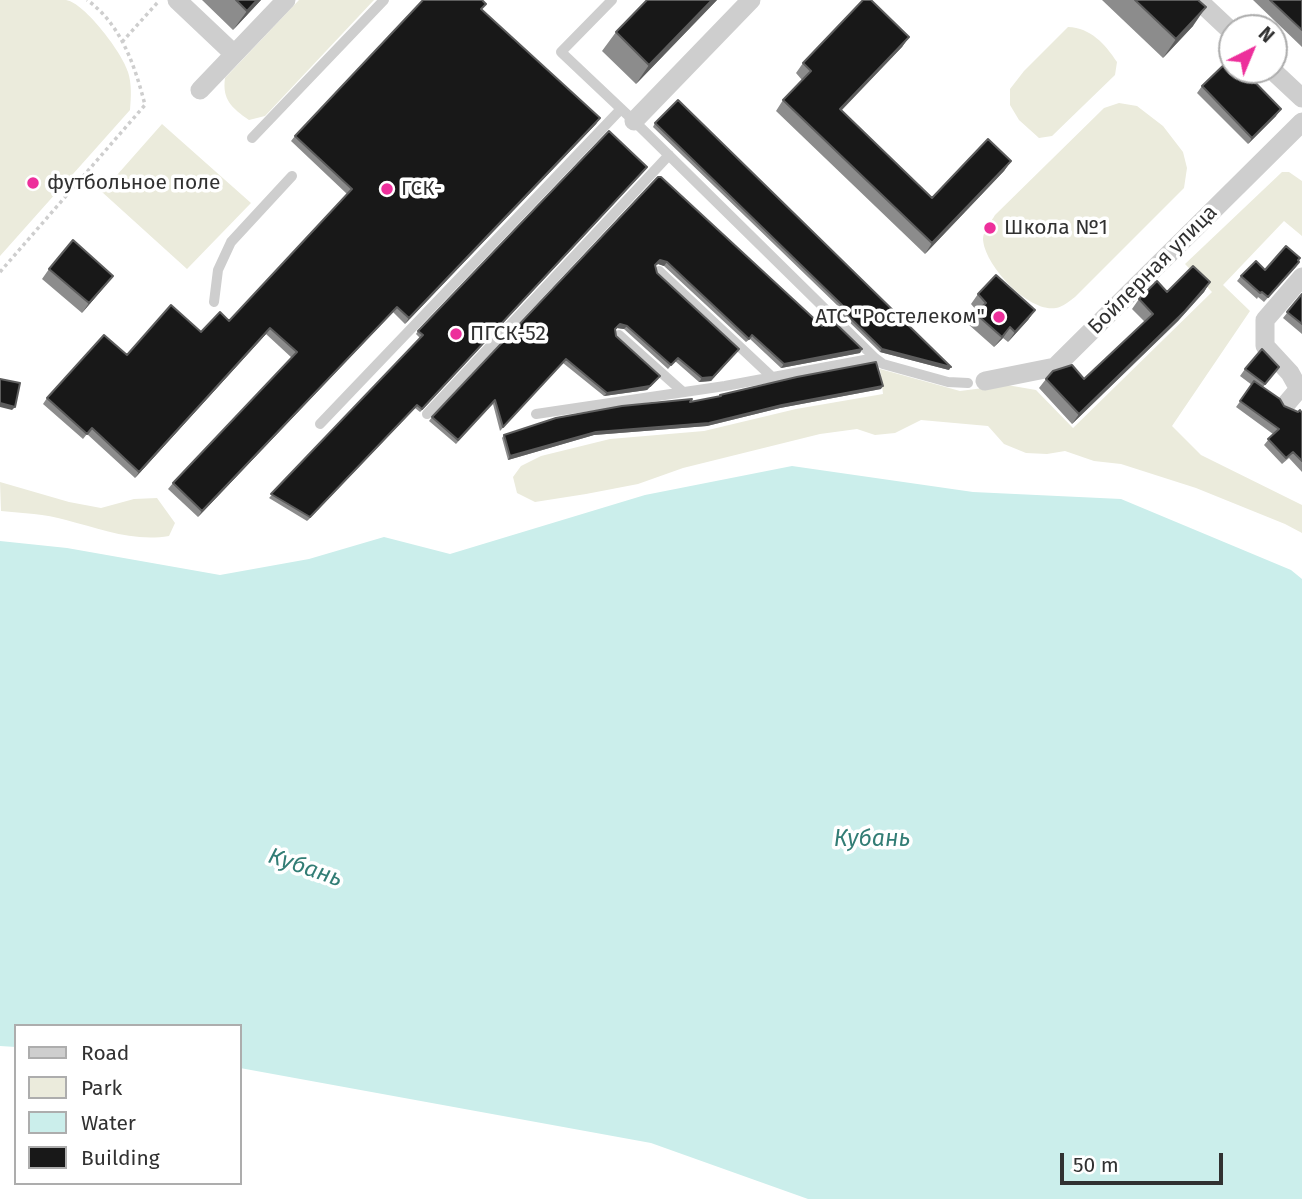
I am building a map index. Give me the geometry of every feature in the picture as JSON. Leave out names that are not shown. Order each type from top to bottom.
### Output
[{"type":"street","points":[[178,0],[234,54]]},
{"type":"street","points":[[200,90],[286,0]]},
{"type":"street","points":[[627,115],[751,0]]},
{"type":"street","points":[[1198,0],[1218,19]]},
{"type":"street","points":[[1287,84],[1302,98]]},
{"type":"street","name":"Бойлерная улица","points":[[977,382],[1055,367],[1302,121]]},
{"type":"street","points":[[1287,403],[1299,389],[1290,373],[1265,346],[1265,320],[1302,277]]},
{"type":"lane","points":[[252,138],[384,0]]},
{"type":"lane","points":[[612,0],[561,52],[883,365],[948,382],[977,382]]},
{"type":"lane","points":[[320,424],[627,115]]},
{"type":"lane","points":[[427,414],[669,155]]},
{"type":"lane","points":[[214,302],[218,270],[231,242],[292,176]]},
{"type":"lane","points":[[659,271],[772,377]]},
{"type":"lane","points":[[619,335],[683,392]]},
{"type":"lane","points":[[536,414],[683,392],[875,358]]},
{"type":"path","points":[[0,272],[145,105],[136,72],[116,29],[99,9],[87,0]]},
{"type":"path","points":[[122,42],[160,0]]},
{"type":"green space","name":"футбольное поле","points":[[0,0],[66,0],[74,3],[93,19],[119,54],[128,72],[131,91],[130,110],[0,256]]},
{"type":"green space","points":[[299,0],[374,0],[265,116],[249,120],[227,98],[225,78]]},
{"type":"green space","points":[[1068,27],[1084,30],[1108,49],[1117,62],[1115,75],[1052,136],[1039,138],[1019,120],[1010,105],[1010,89]]},
{"type":"green space","points":[[1119,103],[1137,106],[1163,126],[1183,152],[1187,168],[1184,188],[1073,299],[1056,308],[1045,308],[1021,295],[999,274],[985,250],[984,233],[995,215],[1104,108]]},
{"type":"green space","points":[[162,124],[251,203],[187,269],[102,192]]},
{"type":"green space","points":[[1282,172],[1289,172],[1302,181],[1302,236],[1284,221],[1223,285],[1250,311],[1172,426],[1201,455],[1302,505],[1302,533],[1196,488],[1121,464],[1094,461],[1065,451],[1026,453],[1004,444],[988,426],[921,420],[895,433],[875,435],[857,429],[820,434],[683,468],[638,484],[586,494],[535,502],[517,493],[513,477],[521,466],[541,456],[610,439],[704,431],[796,409],[883,394],[880,369],[960,391],[1007,385],[1036,390],[1073,428],[1212,292],[1185,264]]},
{"type":"green space","points":[[0,482],[69,502],[101,508],[134,499],[157,498],[175,523],[169,536],[143,537],[117,534],[50,516],[1,511]]},
{"type":"water","name":"Кубань","points":[[792,466],[973,492],[1121,499],[1291,570],[1302,579],[1302,1199],[808,1199],[651,1143],[242,1068],[242,1024],[14,1024],[14,1047],[0,1046],[0,541],[67,548],[220,575],[309,559],[384,537],[450,554],[645,495]]},
{"type":"building","points":[[236,0],[257,0],[247,11]]},
{"type":"building","points":[[423,0],[482,0],[486,4],[481,9],[600,118],[409,318],[397,307],[202,511],[173,483],[297,352],[270,328],[139,472],[92,428],[87,434],[47,398],[104,335],[127,355],[171,305],[201,332],[220,312],[229,321],[352,189],[295,136]]},
{"type":"building","points":[[647,0],[712,0],[649,65],[616,32]]},
{"type":"building","points":[[863,0],[871,0],[909,37],[840,109],[932,198],[988,139],[1011,161],[932,243],[783,100],[811,71],[803,63]]},
{"type":"building","points":[[1135,0],[1198,0],[1206,7],[1176,39]]},
{"type":"building","points":[[1270,0],[1302,0],[1302,30],[1288,14]]},
{"type":"building","points":[[1218,71],[1218,84],[1257,84],[1281,109],[1252,138],[1202,86]]},
{"type":"building","points":[[678,100],[951,367],[882,349],[840,308],[842,305],[655,123]]},
{"type":"building","name":"ПГСК-52","points":[[609,131],[647,167],[422,409],[417,405],[310,517],[271,494],[423,335],[418,331]]},
{"type":"building","points":[[658,177],[822,326],[830,318],[862,349],[784,364],[752,335],[749,339],[667,262],[660,260],[655,265],[657,273],[739,349],[713,377],[702,378],[678,358],[671,365],[627,326],[620,324],[615,329],[616,336],[660,376],[650,386],[607,393],[566,359],[503,427],[495,400],[458,440],[432,417]]},
{"type":"building","points":[[73,240],[113,276],[89,303],[49,269]]},
{"type":"building","points":[[1286,246],[1300,258],[1299,262],[1268,297],[1241,276],[1256,261],[1265,270]]},
{"type":"building","points":[[1193,266],[1210,282],[1185,311],[1079,414],[1046,379],[1053,371],[1072,365],[1084,379],[1153,314],[1139,299],[1157,281],[1167,292]]},
{"type":"building","name":"АТС \"Ростелеком\"","points":[[996,275],[1035,310],[1015,332],[1010,327],[1002,337],[975,313],[986,303],[978,294]]},
{"type":"building","points":[[1302,294],[1302,324],[1287,312]]},
{"type":"building","points":[[1262,349],[1279,367],[1265,384],[1245,369]]},
{"type":"building","points":[[876,362],[883,386],[782,405],[709,423],[596,432],[510,456],[504,435],[556,418],[622,406],[692,399],[690,402]]},
{"type":"building","points":[[0,379],[20,383],[15,407],[0,403]]},
{"type":"building","points":[[1254,381],[1280,399],[1284,406],[1302,413],[1302,461],[1293,452],[1286,458],[1268,439],[1279,429],[1240,401]]},
{"type":"place","name":"футбольное поле","points":[[33,183]]},
{"type":"place","name":"ГСК-","points":[[387,189]]},
{"type":"place","name":"Школа №1","points":[[990,228]]},
{"type":"place","name":"АТС \"Ростелеком\"","points":[[999,317]]},
{"type":"place","name":"ПГСК-52","points":[[456,334]]}]
